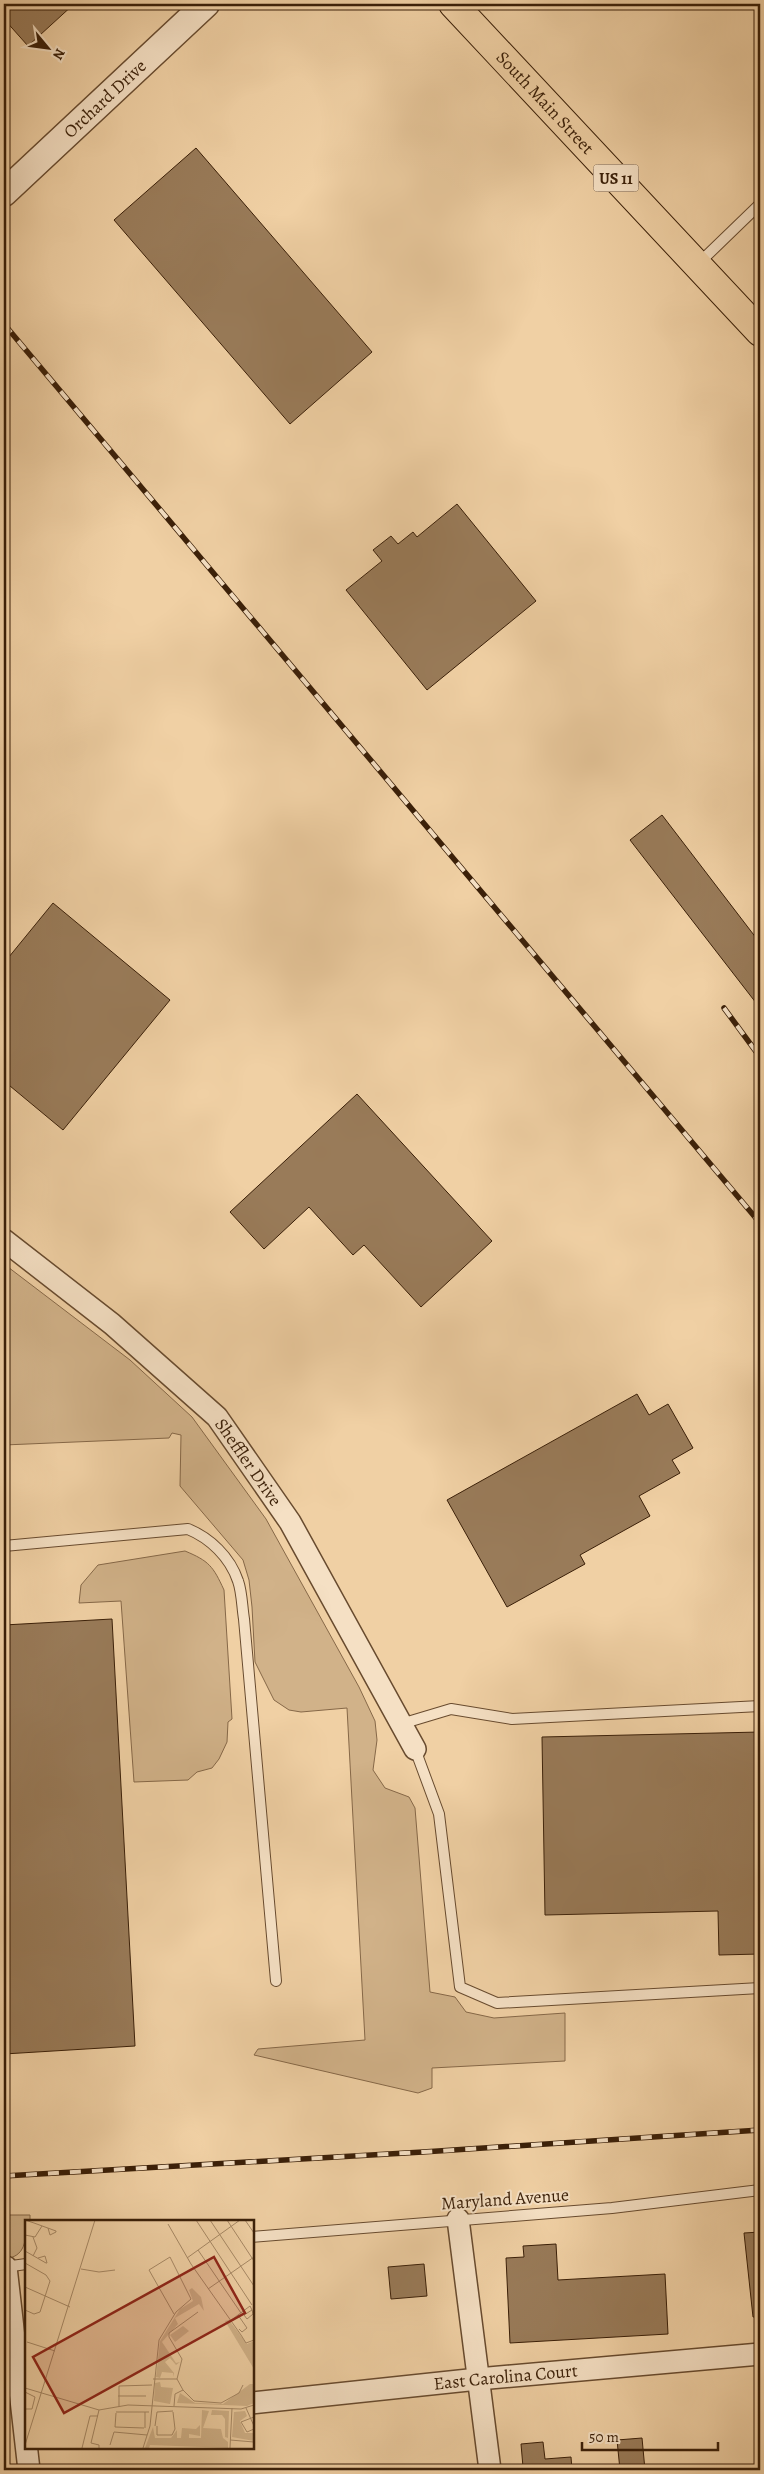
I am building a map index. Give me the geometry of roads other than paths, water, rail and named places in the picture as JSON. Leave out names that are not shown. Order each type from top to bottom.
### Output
[{"type":"main road","name":"South Main Street","points":[[453,4],[760,332]]},
{"type":"street","name":"Orchard Drive","points":[[4,193],[206,4]]},
{"type":"street","name":"Sheffler Drive","points":[[4,1240],[112,1324],[217,1417],[290,1522],[415,1749]]},
{"type":"street","points":[[458,2219],[490,2470]]},
{"type":"street","points":[[12,2266],[11,2382],[25,2427]]},
{"type":"street","name":"East Carolina Court","points":[[254,2403],[478,2379],[760,2354]]},
{"type":"street","points":[[27,2449],[29,2470]]},
{"type":"lane","points":[[697,264],[760,204]]},
{"type":"lane","points":[[4,1546],[188,1529],[204,1536],[229,1562],[238,1581],[244,1619],[276,1981]]},
{"type":"lane","points":[[401,1724],[451,1709],[512,1719],[760,1706]]},
{"type":"lane","points":[[415,1749],[439,1814],[460,1988],[497,2003],[760,1988]]},
{"type":"lane","name":"Maryland Avenue","points":[[254,2237],[612,2208],[760,2190]]},
{"type":"railway","points":[[4,324],[760,1223]]},
{"type":"railway","points":[[724,1008],[760,1057]]},
{"type":"railway","points":[[4,2176],[760,2130]]}]
